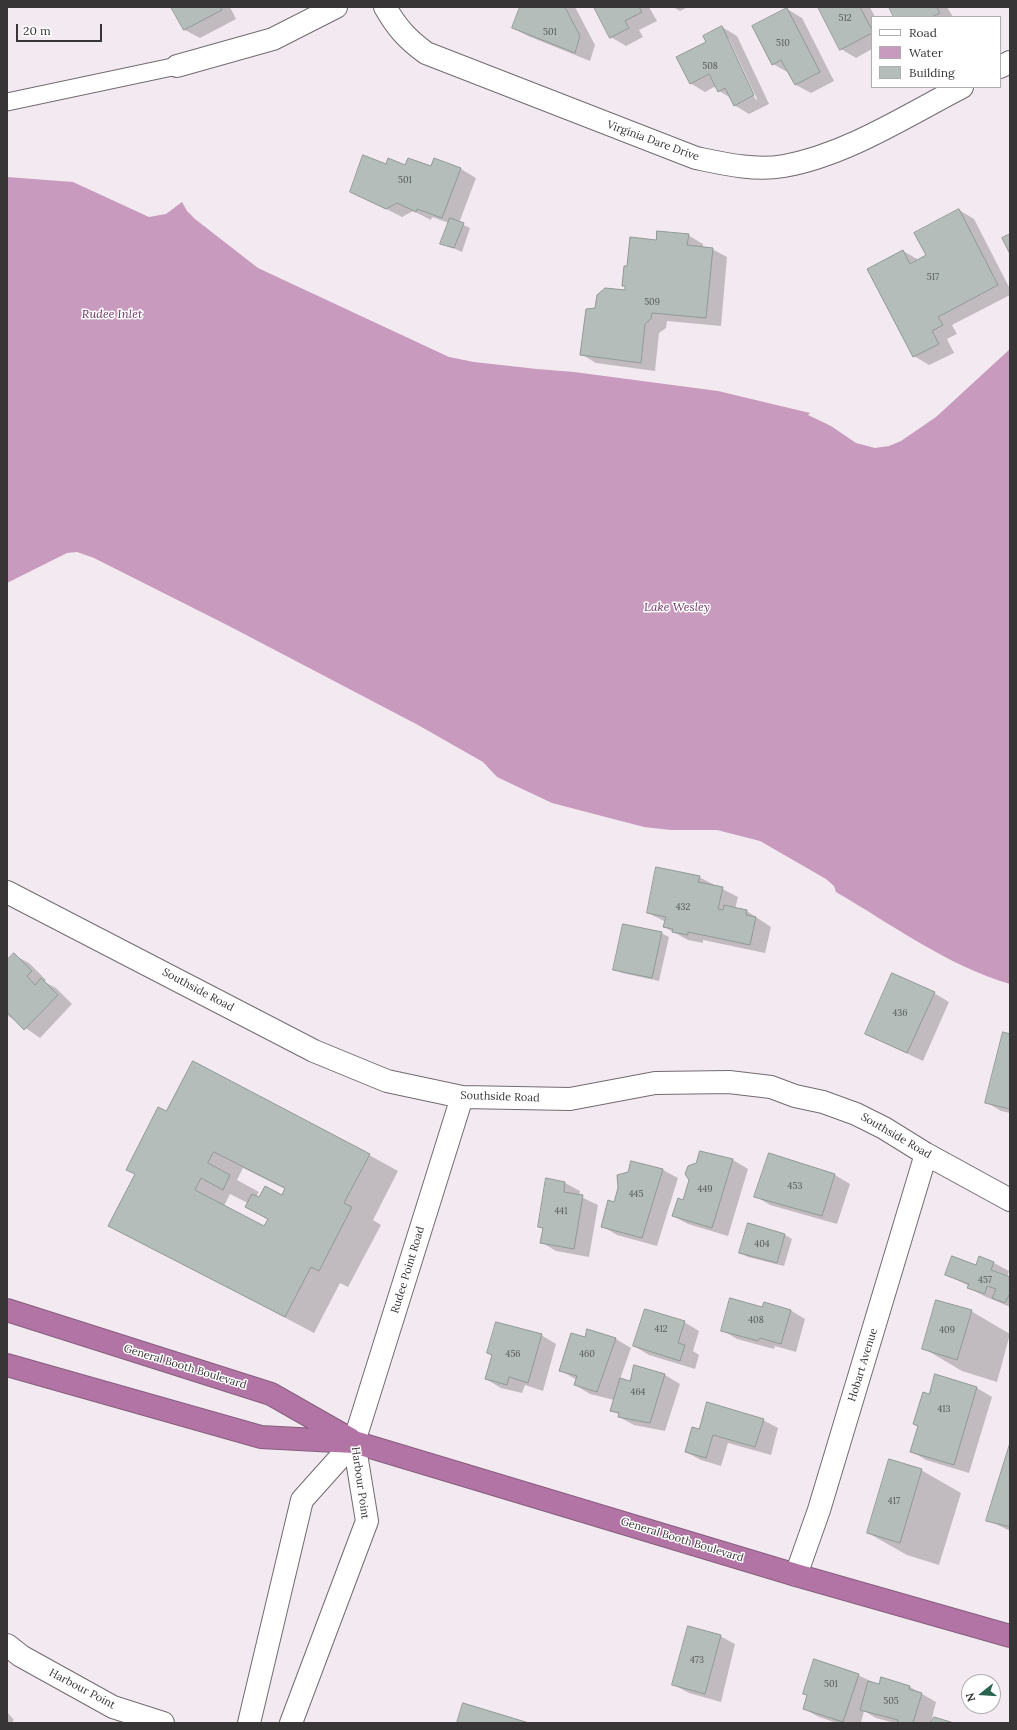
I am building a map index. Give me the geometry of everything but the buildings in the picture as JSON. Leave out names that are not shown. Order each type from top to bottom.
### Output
[{"type":"highway","name":"General Booth Boulevard","points":[[7,1310],[271,1394],[354,1442],[796,1575],[1010,1636]]},
{"type":"highway","name":"General Booth Boulevard","points":[[7,1365],[261,1437],[354,1442]]},
{"type":"street","points":[[177,66],[273,39],[336,7]]},
{"type":"street","name":"Virginia Dare Drive","points":[[385,7],[394,23],[407,39],[426,53],[696,158],[742,167],[783,166],[821,157],[859,140],[960,88]]},
{"type":"street","points":[[1001,66],[1010,62]]},
{"type":"street","name":"Southside Road","points":[[7,892],[314,1051],[387,1080],[462,1097],[570,1099],[655,1083],[729,1082],[771,1087],[795,1096],[823,1102],[856,1114],[884,1128],[926,1154],[1010,1200]]},
{"type":"street","name":"Rudee Point Road","points":[[354,1442],[462,1097]]},
{"type":"street","name":"Hobart Avenue","points":[[796,1575],[819,1510],[926,1154]]},
{"type":"street","name":"Harbour Point","points":[[249,1723],[302,1500],[354,1442]]},
{"type":"street","name":"Harbour Point","points":[[291,1723],[367,1520],[354,1442]]},
{"type":"street","name":"Harbour Point","points":[[7,1645],[21,1656],[113,1707],[163,1723]]},
{"type":"lane","points":[[7,102],[177,66]]},
{"type":"water","name":"Lake Wesley","points":[[7,177],[73,182],[149,217],[166,214],[182,202],[187,211],[195,219],[258,268],[449,357],[474,362],[574,372],[718,391],[810,413],[808,415],[831,426],[856,443],[875,448],[889,446],[901,441],[936,417],[1010,349],[1010,984],[986,976],[964,966],[920,943],[836,892],[834,886],[826,879],[760,841],[717,830],[671,830],[644,827],[552,803],[497,777],[483,762],[418,725],[229,626],[94,558],[77,552],[67,553],[7,583]]},
{"type":"water label","name":"Rudee Inlet","points":[[112,315]]}]
